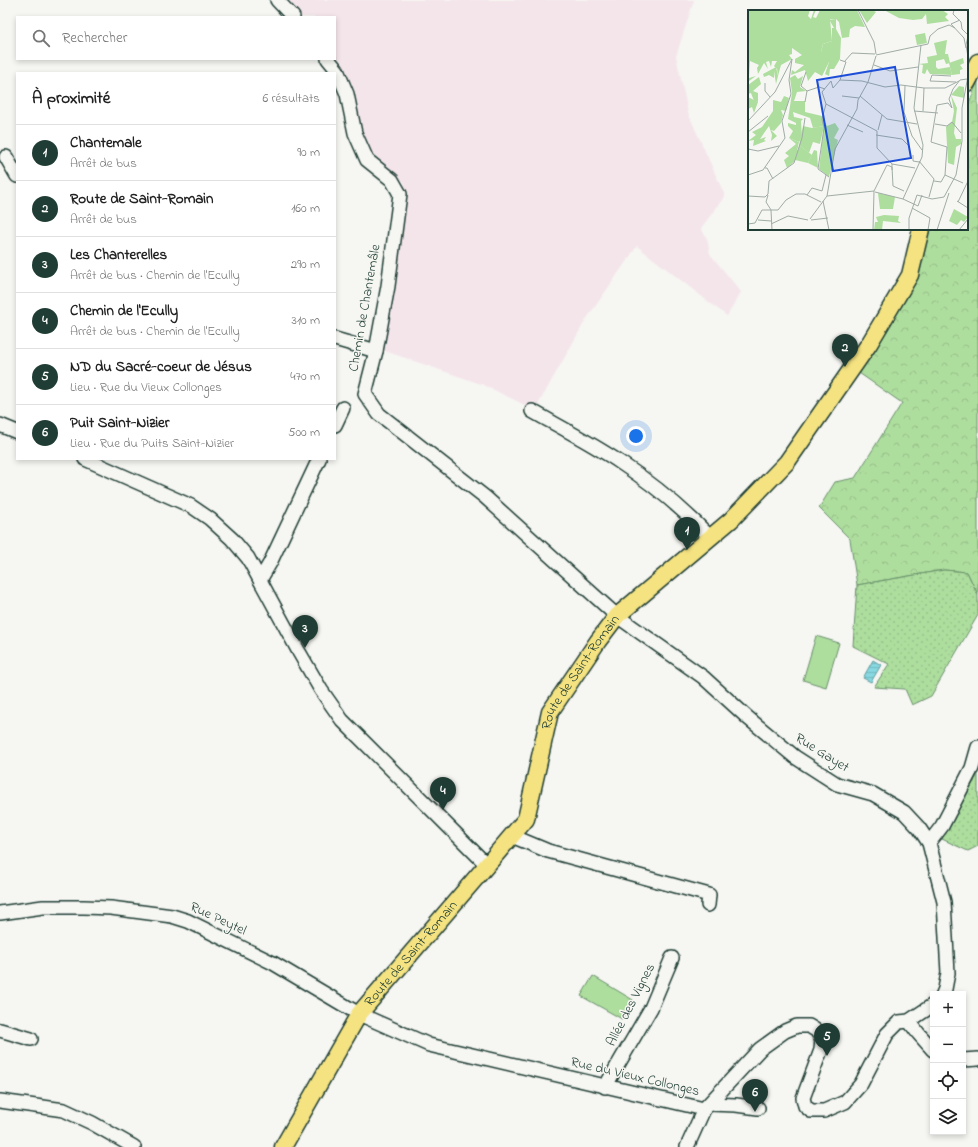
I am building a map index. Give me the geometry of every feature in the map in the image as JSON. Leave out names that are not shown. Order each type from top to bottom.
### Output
[{"type":"main road","points":[[968,81],[978,62]]},
{"type":"main road","name":"Route de Saint-Romain","points":[[283,1147],[359,1014],[526,819],[550,712],[598,641],[617,616],[731,520],[787,462],[869,344],[910,275],[921,230]]},
{"type":"street","points":[[277,0],[292,16]]},
{"type":"street","name":"Chemin de Chantemâle","points":[[329,60],[337,70],[347,94],[354,133],[367,160],[392,180],[400,194],[388,286],[376,351],[365,394],[379,414],[485,498],[617,616]]},
{"type":"street","points":[[6,156],[16,174]]},
{"type":"street","points":[[336,339],[376,351]]},
{"type":"street","points":[[336,423],[343,408]]},
{"type":"street","points":[[532,411],[622,463],[658,491],[710,537]]},
{"type":"street","points":[[0,425],[16,432]]},
{"type":"street","points":[[87,460],[191,506],[210,519],[232,539],[248,558],[318,686],[342,720],[487,865]]},
{"type":"street","points":[[260,580],[270,563],[319,460]]},
{"type":"street","name":"Rue Gayet","points":[[617,616],[703,678],[795,757],[837,784],[873,794],[904,812],[919,828],[928,843],[944,902],[948,973],[944,991]]},
{"type":"street","points":[[928,843],[942,826],[972,768],[978,748]]},
{"type":"street","points":[[512,836],[548,851],[709,895],[708,905]]},
{"type":"street","name":"Rue Peytel","points":[[0,913],[43,907],[84,907],[111,908],[172,916],[188,921],[273,963],[359,1014]]},
{"type":"street","name":"Allée des Vignes","points":[[605,1086],[651,1008],[672,958]]},
{"type":"street","points":[[930,1007],[909,1021],[930,1047]]},
{"type":"street","name":"Rue du Vieux Collonges","points":[[359,1014],[430,1045],[605,1086],[707,1107],[760,1048],[785,1031],[797,1026],[809,1026],[817,1031],[822,1040],[821,1050],[803,1098],[805,1106],[811,1111],[824,1112],[845,1102],[861,1084],[887,1034],[899,1022],[909,1021]]},
{"type":"street","points":[[0,1030],[31,1039]]},
{"type":"street","points":[[966,1060],[978,1059]]},
{"type":"street","points":[[0,1101],[64,1110],[92,1123],[134,1147]]},
{"type":"street","points":[[687,1147],[707,1107],[736,1105],[758,1108]]},
{"type":"shaded area","points":[[286,0],[694,0],[676,56],[688,113],[725,196],[701,228],[707,239],[710,254],[741,292],[727,316],[637,246],[585,321],[535,410],[484,385],[385,351],[383,349],[393,297],[406,190],[404,182],[374,157],[369,151],[364,140],[353,94],[346,75],[336,58],[336,16],[300,16]]},
{"type":"green space","points":[[978,80],[978,595],[967,572],[944,570],[857,585],[850,539],[819,508],[835,482],[855,478],[902,403],[859,373],[916,280],[929,230],[968,230],[968,106]]},
{"type":"green space","points":[[944,570],[967,572],[978,595],[978,615],[931,696],[912,705],[905,689],[874,687],[889,664],[853,646],[857,585]]},
{"type":"green space","points":[[816,636],[839,643],[826,687],[803,680]]},
{"type":"green space","points":[[978,774],[978,846],[968,851],[942,839]]},
{"type":"green space","points":[[593,976],[633,1000],[622,1019],[581,996]]},
{"type":"water","points":[[873,660],[881,665],[871,682],[863,678]]},
{"type":"place","name":"Route de Saint-Romain","points":[[845,367]]},
{"type":"place","name":"Chantemale","points":[[687,550]]},
{"type":"place","name":"Les Chanterelles","points":[[305,648]]},
{"type":"place","name":"Chemin de l'Ecully","points":[[443,810]]},
{"type":"place","name":"ND du Sacré-coeur de Jésus","points":[[827,1056]]},
{"type":"place","name":"Puit Saint-Nizier","points":[[755,1112]]}]
